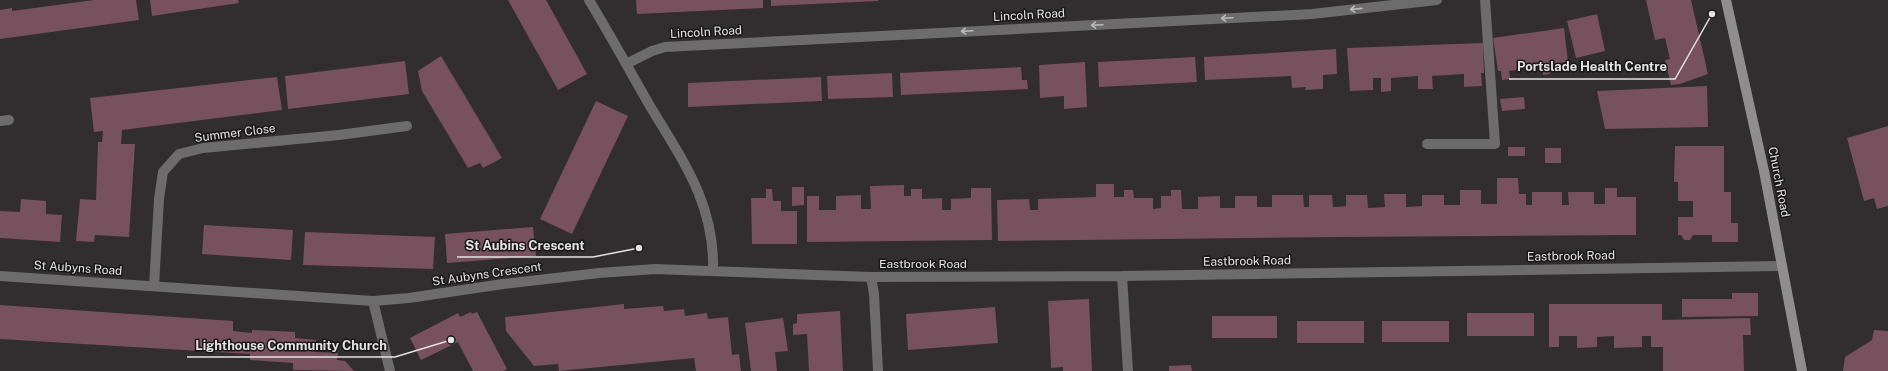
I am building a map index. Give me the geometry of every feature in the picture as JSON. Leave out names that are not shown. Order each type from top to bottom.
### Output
[{"type":"main road","name":"Church Road","points":[[1726,0],[1764,171],[1802,371]]},
{"type":"street","points":[[589,0],[696,183],[708,219],[714,256],[713,271]]},
{"type":"street","name":"Lincoln Road","points":[[626,64],[652,51],[665,47],[1312,14],[1437,0]]},
{"type":"street","points":[[1427,144],[1495,144],[1485,0]]},
{"type":"street","name":"Summer Close","points":[[154,286],[159,199],[164,172],[179,154],[203,148],[339,135],[407,126]]},
{"type":"street","name":"Eastbrook Road","points":[[713,271],[871,277],[1122,276],[1782,266]]},
{"type":"street","name":"St Aubyns Crescent","points":[[154,286],[373,301],[409,298],[503,284],[655,268],[713,271]]},
{"type":"street","name":"St Aubyns Road","points":[[0,276],[154,286]]},
{"type":"street","points":[[1122,276],[1128,371]]},
{"type":"street","points":[[871,277],[874,294],[878,371]]},
{"type":"street","points":[[373,301],[390,371]]},
{"type":"building","points":[[94,0],[136,0],[139,20],[0,39],[0,10],[12,8],[12,11]]},
{"type":"building","points":[[150,0],[238,0],[239,3],[152,16]]},
{"type":"building","points":[[508,0],[546,0],[587,74],[558,90]]},
{"type":"building","points":[[636,0],[763,0],[763,8],[637,14]]},
{"type":"building","points":[[771,0],[878,0],[878,1],[771,6]]},
{"type":"building","points":[[1646,0],[1691,0],[1708,74],[1680,84],[1671,85],[1665,60],[1670,59],[1665,38],[1655,40]]},
{"type":"building","points":[[1597,14],[1605,51],[1576,58],[1567,21]]},
{"type":"building","points":[[1564,28],[1568,62],[1548,64],[1550,74],[1543,75],[1542,66],[1509,71],[1510,79],[1502,80],[1501,71],[1498,71],[1493,38]]},
{"type":"building","points":[[1483,43],[1484,73],[1481,73],[1482,86],[1464,87],[1464,74],[1432,76],[1433,89],[1418,89],[1418,76],[1391,78],[1391,91],[1381,92],[1381,78],[1373,78],[1373,90],[1350,91],[1347,48]]},
{"type":"building","points":[[1336,49],[1337,74],[1323,75],[1323,89],[1305,90],[1306,87],[1292,88],[1291,76],[1205,80],[1204,57]]},
{"type":"building","points":[[441,56],[502,158],[483,168],[480,163],[468,168],[422,91],[418,71]]},
{"type":"building","points":[[1195,57],[1197,82],[1099,87],[1098,62]]},
{"type":"building","points":[[405,61],[409,94],[288,109],[285,76]]},
{"type":"building","points":[[1085,62],[1087,107],[1064,109],[1064,96],[1040,98],[1039,65]]},
{"type":"building","points":[[1021,67],[1022,80],[1027,80],[1028,89],[901,95],[900,73]]},
{"type":"building","points":[[892,73],[893,97],[828,99],[827,76]]},
{"type":"building","points":[[277,77],[282,110],[122,130],[121,144],[135,144],[129,237],[95,235],[94,242],[76,241],[80,199],[96,200],[98,142],[102,142],[103,131],[94,132],[90,98]]},
{"type":"building","points":[[821,77],[822,101],[688,107],[688,83]]},
{"type":"building","points":[[1707,86],[1708,127],[1605,129],[1597,91]]},
{"type":"building","points":[[1524,97],[1525,109],[1502,111],[1500,99]]},
{"type":"building","points":[[596,101],[628,116],[572,234],[540,219]]},
{"type":"building","points":[[1888,126],[1888,206],[1877,209],[1874,198],[1864,201],[1847,138]]},
{"type":"building","points":[[1675,146],[1724,146],[1724,192],[1731,192],[1731,223],[1738,223],[1738,242],[1712,242],[1712,235],[1693,235],[1690,240],[1684,240],[1681,235],[1678,235],[1678,217],[1693,217],[1693,201],[1678,201],[1678,182],[1674,182]]},
{"type":"building","points":[[1508,147],[1525,147],[1525,156],[1508,156]]},
{"type":"building","points":[[1545,148],[1561,148],[1561,163],[1545,163]]},
{"type":"building","points":[[1497,178],[1518,178],[1519,194],[1526,194],[1526,205],[1532,205],[1532,192],[1562,192],[1562,205],[1569,205],[1568,192],[1594,192],[1594,204],[1605,204],[1605,188],[1617,188],[1617,197],[1636,197],[1636,235],[998,241],[997,200],[1029,199],[1030,210],[1038,210],[1038,199],[1096,197],[1096,184],[1114,184],[1114,197],[1124,197],[1124,190],[1133,190],[1134,198],[1153,198],[1153,209],[1161,208],[1161,196],[1171,196],[1171,190],[1181,190],[1182,209],[1198,209],[1198,197],[1220,196],[1220,208],[1235,208],[1235,196],[1257,196],[1257,207],[1272,207],[1272,195],[1303,195],[1304,207],[1309,207],[1309,195],[1332,195],[1333,207],[1338,207],[1346,206],[1346,195],[1367,195],[1368,208],[1385,207],[1384,194],[1406,194],[1406,207],[1422,206],[1422,195],[1444,195],[1444,205],[1460,205],[1460,190],[1481,190],[1481,204],[1497,204]]},
{"type":"building","points":[[904,185],[904,196],[911,196],[911,189],[922,189],[922,199],[942,198],[942,210],[951,210],[951,199],[971,198],[971,188],[991,188],[992,240],[807,242],[807,196],[819,196],[819,210],[836,210],[836,196],[861,195],[861,209],[871,209],[870,186]]},
{"type":"building","points":[[792,187],[804,187],[804,205],[792,206]]},
{"type":"building","points":[[766,189],[772,189],[773,201],[781,201],[781,211],[797,211],[797,244],[752,244],[751,198],[766,198]]},
{"type":"building","points":[[21,199],[46,201],[46,214],[62,215],[60,242],[0,238],[0,211],[20,212]]},
{"type":"building","points":[[204,225],[293,230],[291,260],[202,254]]},
{"type":"building","points":[[533,227],[536,256],[447,263],[445,234]]},
{"type":"building","points":[[305,232],[435,237],[433,269],[303,265]]},
{"type":"building","points":[[1732,293],[1758,293],[1758,316],[1682,317],[1682,299],[1732,299]]},
{"type":"building","points":[[1089,299],[1092,371],[1063,371],[1063,367],[1051,368],[1048,301]]},
{"type":"building","points":[[624,304],[624,309],[663,306],[664,311],[684,309],[685,316],[707,313],[708,319],[728,317],[732,355],[739,354],[741,371],[696,371],[694,358],[559,371],[558,364],[534,366],[506,331],[505,317]]},
{"type":"building","points":[[1549,304],[1662,304],[1662,320],[1750,318],[1751,335],[1743,335],[1744,371],[1663,371],[1663,347],[1651,347],[1651,336],[1642,336],[1642,347],[1614,348],[1614,336],[1597,337],[1597,347],[1577,348],[1577,336],[1559,336],[1559,347],[1549,347]]},
{"type":"building","points":[[0,305],[233,321],[233,331],[252,333],[252,330],[295,332],[295,338],[316,340],[315,352],[338,353],[337,360],[345,361],[354,371],[293,370],[293,363],[250,360],[250,354],[0,339]]},
{"type":"building","points":[[995,307],[998,343],[908,350],[906,314]]},
{"type":"building","points":[[840,311],[843,371],[809,371],[807,334],[793,335],[793,324],[797,323],[797,314]]},
{"type":"building","points":[[471,312],[472,314],[477,312],[507,369],[503,371],[473,371],[458,342],[421,360],[410,338],[458,313],[460,317]]},
{"type":"building","points":[[1467,313],[1534,313],[1534,336],[1467,336]]},
{"type":"building","points":[[1212,316],[1277,316],[1277,338],[1212,338]]},
{"type":"building","points":[[783,318],[788,351],[775,352],[777,371],[751,371],[745,323]]},
{"type":"building","points":[[1297,321],[1364,321],[1364,343],[1297,343]]},
{"type":"building","points":[[1382,321],[1449,321],[1449,342],[1382,342]]},
{"type":"building","points":[[1874,330],[1888,331],[1888,371],[1843,371],[1845,357],[1872,340]]},
{"type":"building","points":[[1191,365],[1192,371],[1169,371],[1169,366]]},
{"type":"place","name":"Portslade Health Centre","points":[[1712,14]]},
{"type":"place","name":"St Aubins Crescent","points":[[639,248]]},
{"type":"place","name":"Lighthouse Community Church","points":[[451,340]]}]
